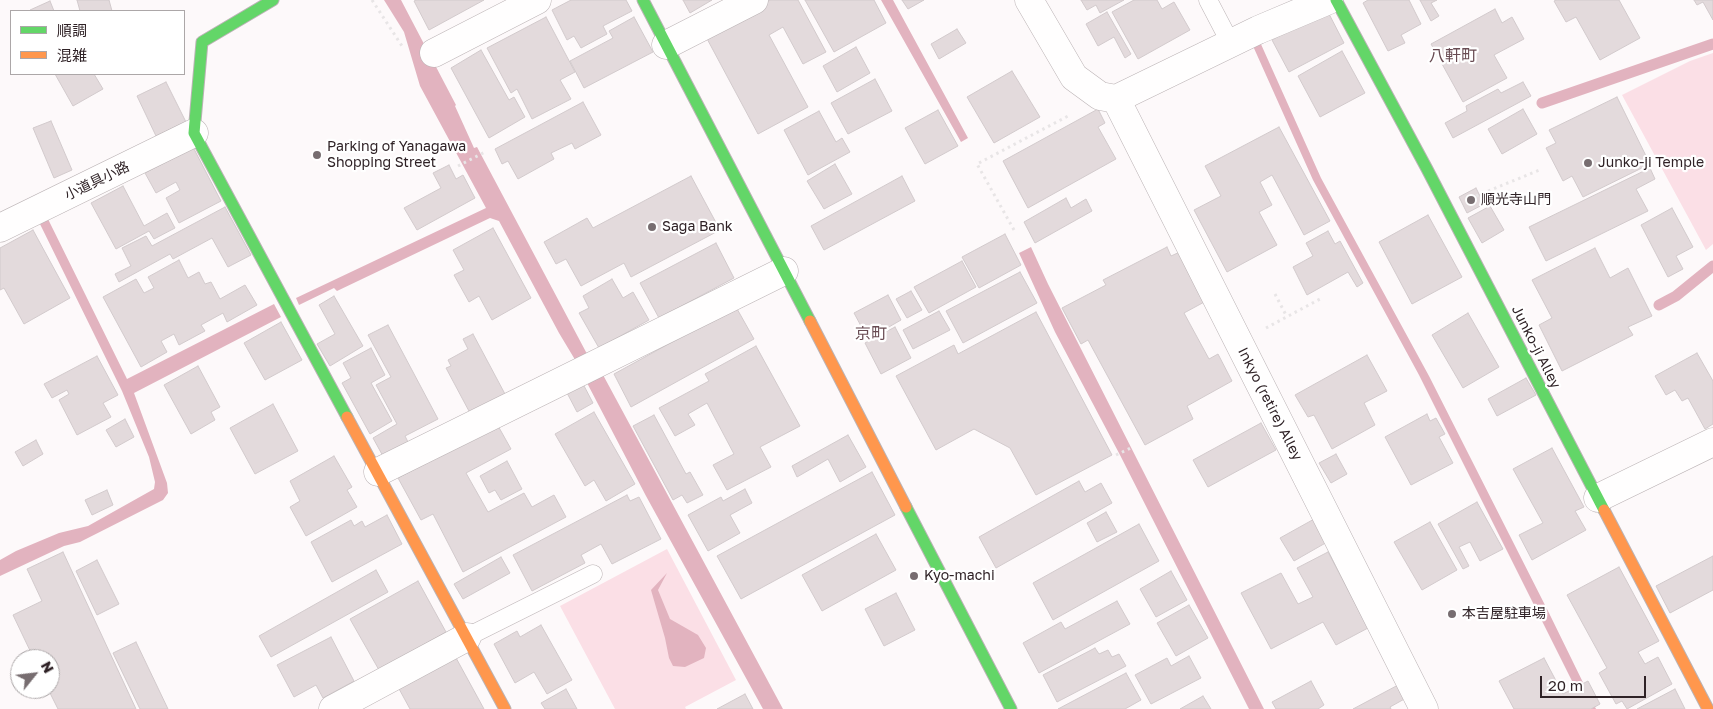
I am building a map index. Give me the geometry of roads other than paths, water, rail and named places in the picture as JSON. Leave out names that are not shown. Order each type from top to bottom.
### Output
[{"type":"street","points":[[273,0],[202,42],[194,133],[505,709]]},
{"type":"street","points":[[434,53],[537,0]]},
{"type":"street","points":[[643,0],[1011,709]]},
{"type":"street","points":[[666,45],[754,0]]},
{"type":"street","points":[[1029,0],[1074,77],[1108,97],[1239,34],[1329,0]]},
{"type":"street","name":"Junko-ji Alley","points":[[1336,0],[1450,212],[1708,709]]},
{"type":"street","name":"Inkyo (retire) Alley","points":[[1108,97],[1239,342],[1424,709]]},
{"type":"street","name":"小道具小路","points":[[0,228],[194,133]]},
{"type":"street","points":[[378,472],[784,271]]},
{"type":"street","points":[[1598,498],[1713,442]]},
{"type":"street","points":[[333,709],[466,638]]},
{"type":"lane","points":[[1208,0],[1239,34]]},
{"type":"lane","points":[[466,638],[593,574]]},
{"type":"waterway","points":[[1542,103],[1713,44]]},
{"type":"waterway","points":[[1659,305],[1676,296],[1713,266]]},
{"type":"place","name":"Parking of Yanagawa Shopping Street","points":[[317,155]]},
{"type":"place","name":"Junko-ji Temple","points":[[1588,163]]},
{"type":"place","name":"順光寺山門","points":[[1471,200]]},
{"type":"place","name":"Saga Bank","points":[[652,227]]},
{"type":"place","name":"Kyo-machi","points":[[914,576]]},
{"type":"place","name":"本吉屋駐車場","points":[[1452,614]]},
{"type":"district","name":"八軒町","points":[[1453,56]]},
{"type":"district","name":"京町","points":[[871,334]]}]
